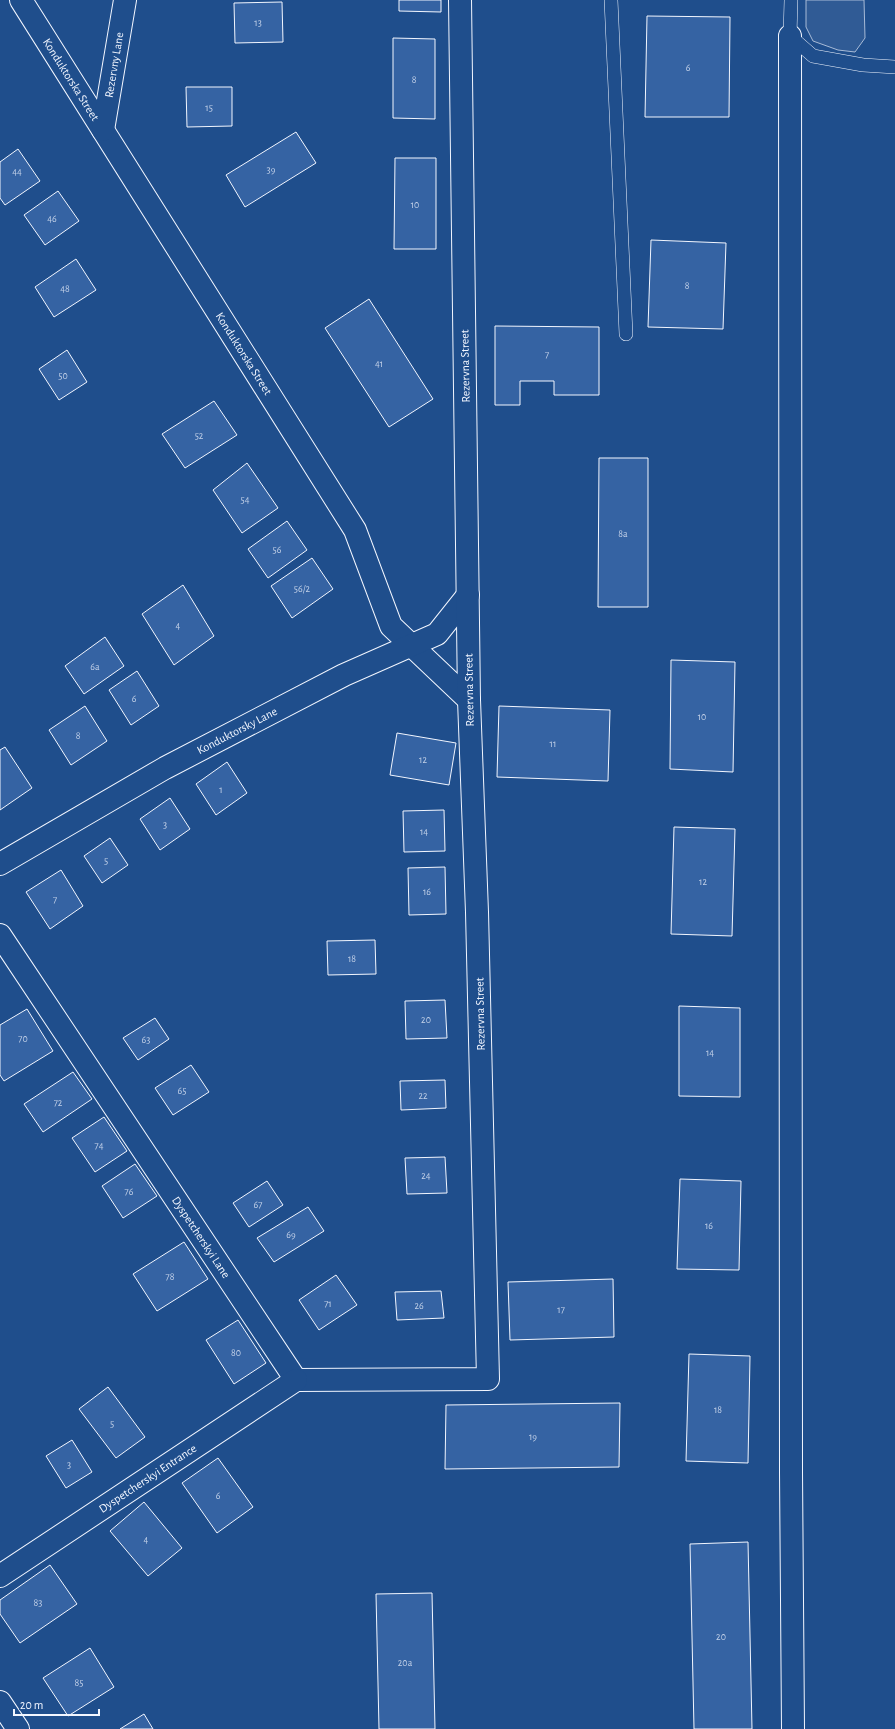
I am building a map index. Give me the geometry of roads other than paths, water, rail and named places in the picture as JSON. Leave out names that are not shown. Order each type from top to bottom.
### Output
[{"type":"street","name":"Konduktorska Street","points":[[21,0],[355,530],[392,626],[469,700]]},
{"type":"street","name":"Rezervny Lane","points":[[103,130],[125,0]]},
{"type":"street","name":"Rezervna Street","points":[[296,1380],[488,1379],[477,912],[469,700],[460,0]]},
{"type":"street","points":[[790,36],[791,1472],[793,1729]]},
{"type":"street","name":"Konduktorsky Lane","points":[[0,864],[165,768],[344,675],[437,634],[468,595]]},
{"type":"street","name":"Dyspetcherskyi Lane","points":[[0,935],[296,1380]]},
{"type":"street","name":"Dyspetcherskyi Entrance","points":[[0,1576],[296,1380]]},
{"type":"street","points":[[0,1702],[18,1729]]},
{"type":"lane","points":[[611,0],[626,334]]},
{"type":"lane","points":[[791,0],[790,36],[813,56],[863,64],[895,67]]}]
